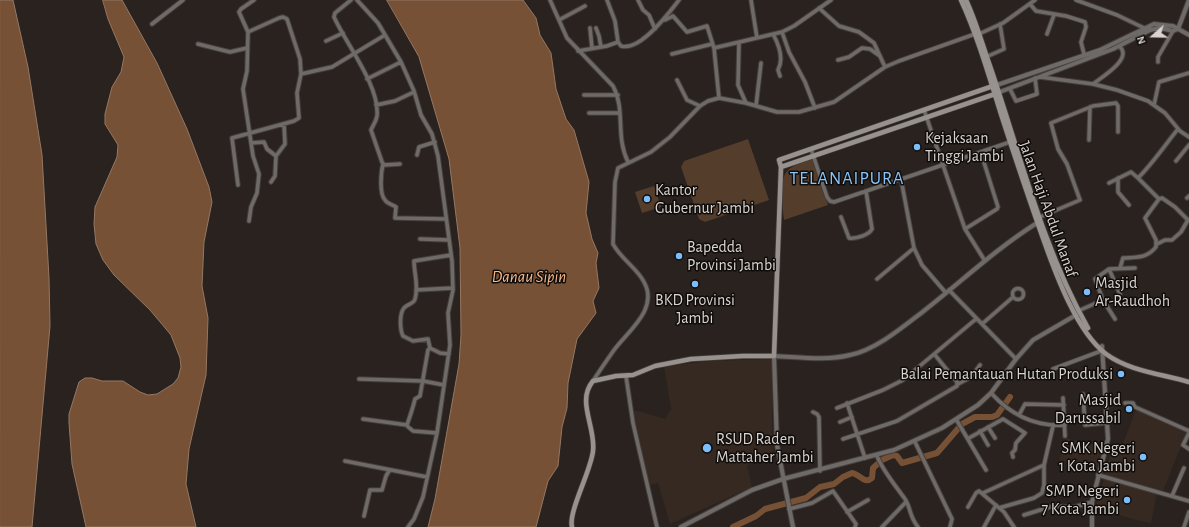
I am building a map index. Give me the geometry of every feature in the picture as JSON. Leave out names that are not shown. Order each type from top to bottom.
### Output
[{"type":"main road","points":[[781,167],[997,93],[986,57],[962,0]]},
{"type":"main road","points":[[966,0],[995,86]]},
{"type":"main road","points":[[572,527],[572,516],[588,474],[594,450],[592,429],[586,400],[587,390],[593,380],[626,376],[666,363],[691,359],[774,356],[781,167],[779,160],[995,86]]},
{"type":"main road","name":"Jalan Haji Abdul Manaf","points":[[997,93],[1010,142],[1032,201],[1040,217],[1054,261]]},
{"type":"main road","name":"Jalan Haji Abdul Manaf","points":[[997,93],[1038,223],[1077,313],[1101,349]]},
{"type":"main road","points":[[1101,349],[1114,358],[1135,367],[1189,381]]},
{"type":"street","points":[[152,24],[183,0]]},
{"type":"street","points":[[249,220],[251,207],[257,193],[259,178],[248,133],[243,89],[246,71],[248,32],[239,12],[242,8],[254,0]]},
{"type":"street","points":[[351,0],[335,14],[335,19],[367,79],[376,105],[375,123],[371,130],[383,164],[381,178],[383,198],[386,202],[396,207],[395,218],[446,219]]},
{"type":"street","points":[[358,0],[378,23],[401,62],[414,92],[421,115],[430,129],[435,142],[451,254],[453,288],[448,313],[449,354],[437,433],[419,508],[408,527]]},
{"type":"street","points":[[556,0],[551,1],[567,38],[613,86],[618,96],[620,139],[628,162]]},
{"type":"street","points":[[607,0],[615,21],[618,42],[623,47],[634,44],[655,29],[679,0]]},
{"type":"street","points":[[638,0],[643,10],[649,15],[655,29]]},
{"type":"street","points":[[751,0],[757,38]]},
{"type":"street","points":[[672,54],[713,46],[739,43],[782,32],[794,26],[831,0]]},
{"type":"street","points":[[593,380],[614,350],[633,330],[646,307],[648,291],[645,283],[613,244],[615,182],[618,168],[628,162],[644,157],[670,137],[700,106],[708,101],[719,98],[788,113],[815,108],[834,102],[884,67],[915,54],[977,34],[1000,24],[1035,0]]},
{"type":"street","points":[[1076,0],[1117,15],[1144,28]]},
{"type":"street","points":[[1158,62],[1158,57],[1174,29],[1180,22],[1189,0]]},
{"type":"street","points":[[1030,4],[1036,11],[1066,16],[1086,23],[1081,42],[1084,54]]},
{"type":"street","points":[[559,20],[585,6]]},
{"type":"street","points":[[819,8],[839,26],[859,32],[873,41],[884,67]]},
{"type":"street","points":[[1047,34],[1054,14]]},
{"type":"street","points":[[664,20],[674,16],[687,32],[707,26],[713,46],[719,98]]},
{"type":"street","points":[[238,185],[232,139],[300,118],[297,93],[301,74],[299,52],[285,18],[278,18],[248,32]]},
{"type":"street","points":[[986,57],[1004,49],[1000,24]]},
{"type":"street","points":[[995,86],[1084,54],[1100,52],[1144,28],[1156,24],[1189,35]]},
{"type":"street","points":[[590,28],[592,48]]},
{"type":"street","points":[[596,28],[600,36],[601,47]]},
{"type":"street","points":[[997,93],[1100,52],[1119,46],[1154,29],[1174,29]]},
{"type":"street","points":[[782,32],[789,52],[805,82],[815,108]]},
{"type":"street","points":[[326,41],[343,33]]},
{"type":"street","points":[[773,34],[780,54],[781,66],[778,70],[780,76]]},
{"type":"street","points":[[301,74],[332,67],[385,35]]},
{"type":"street","points":[[578,51],[618,42]]},
{"type":"street","points":[[739,43],[738,85],[746,103]]},
{"type":"street","points":[[198,44],[230,52],[247,48]]},
{"type":"street","points":[[1093,84],[1118,64],[1123,55],[1123,49],[1119,46]]},
{"type":"street","points":[[838,60],[849,57],[862,48],[870,49],[881,57]]},
{"type":"street","points":[[367,79],[401,62]]},
{"type":"street","points":[[756,106],[761,63]]},
{"type":"street","points":[[1154,105],[1159,82],[1189,73]]},
{"type":"street","points":[[1037,78],[1093,84],[1117,90],[1148,101],[1169,116],[1178,129],[1189,137]]},
{"type":"street","points":[[1010,89],[1016,101],[1037,94],[1037,78]]},
{"type":"street","points":[[677,80],[687,100],[700,106]]},
{"type":"street","points":[[376,105],[394,101],[414,92]]},
{"type":"street","points":[[584,95],[618,96]]},
{"type":"street","points":[[1040,217],[1080,200],[1067,164],[1058,149],[1050,124],[1052,121],[1090,107],[1117,104],[1118,132]]},
{"type":"street","points":[[1089,140],[1090,107]]},
{"type":"street","points":[[924,110],[965,229],[985,261]]},
{"type":"street","points":[[589,113],[619,113]]},
{"type":"street","points":[[271,182],[275,176],[276,156],[285,144],[284,124]]},
{"type":"street","points":[[1138,178],[1150,166],[1159,151],[1178,129]]},
{"type":"street","points":[[250,143],[264,142],[267,149],[276,156]]},
{"type":"street","points":[[417,155],[419,147],[435,142]]},
{"type":"street","points":[[811,149],[826,197],[830,201],[834,202],[1010,142]]},
{"type":"street","points":[[1176,161],[1189,145]]},
{"type":"street","points":[[965,229],[998,207],[981,153]]},
{"type":"street","points":[[383,164],[400,164]]},
{"type":"street","points":[[1150,166],[1155,170]]},
{"type":"street","points":[[1109,183],[1131,172],[1159,199],[1162,198],[1167,200],[1188,220],[1181,232],[1172,240],[1166,240],[1157,244],[1153,251],[1140,258],[1123,258],[1120,268]]},
{"type":"street","points":[[1118,178],[1118,192],[1129,206]]},
{"type":"street","points":[[901,179],[914,248],[922,265],[1016,359]]},
{"type":"street","points":[[840,217],[849,238],[854,239],[871,232],[872,229],[866,191]]},
{"type":"street","points":[[1157,244],[1145,218],[1159,199]]},
{"type":"street","points":[[793,527],[786,498],[778,445],[774,356],[821,358],[849,356],[859,353],[907,324],[985,261],[1038,223]]},
{"type":"street","points":[[420,239],[449,240]]},
{"type":"street","points":[[877,280],[914,248]]},
{"type":"street","points":[[406,425],[415,399],[420,396],[428,350],[430,348],[428,339],[413,341],[404,338],[402,335],[402,314],[404,308],[414,301],[416,290],[417,276],[414,261],[451,254]]},
{"type":"street","points":[[1115,319],[1108,309],[1095,280],[1103,272],[1109,269],[1135,268]]},
{"type":"street","points":[[1109,269],[1120,294]]},
{"type":"street","points":[[416,290],[453,288]]},
{"type":"street","points":[[982,324],[1013,297]]},
{"type":"street","points":[[681,527],[752,490],[783,480],[877,456],[915,442],[957,421],[991,393],[1016,359],[1040,336],[1077,313],[1104,300]]},
{"type":"street","points":[[836,408],[896,384],[935,355],[976,319]]},
{"type":"street","points":[[430,348],[440,353],[449,354]]},
{"type":"street","points":[[1053,369],[1101,349],[1104,373],[1108,445],[1098,475],[1092,502],[1092,527]]},
{"type":"street","points":[[935,355],[958,384]]},
{"type":"street","points":[[843,439],[906,417],[971,377],[980,365]]},
{"type":"street","points":[[626,376],[633,423],[657,527]]},
{"type":"street","points":[[358,379],[423,382],[444,385]]},
{"type":"street","points":[[991,393],[1007,409],[1036,424],[1053,426],[1065,425]]},
{"type":"street","points":[[1083,394],[1085,425],[1106,423]]},
{"type":"street","points":[[1063,398],[1065,436]]},
{"type":"street","points":[[848,403],[865,458]]},
{"type":"street","points":[[1125,403],[1133,403],[1135,407],[1189,432],[1183,445],[1189,449]]},
{"type":"street","points":[[1019,416],[1025,404],[1064,406]]},
{"type":"street","points":[[812,412],[817,414],[819,417],[820,470]]},
{"type":"street","points":[[840,422],[852,417]]},
{"type":"street","points":[[363,419],[406,425],[413,431],[437,433]]},
{"type":"street","points":[[969,438],[1003,419],[1025,432],[1016,443],[1015,450],[1012,452],[1013,457]]},
{"type":"street","points":[[957,421],[969,438],[986,470]]},
{"type":"street","points":[[984,527],[998,506],[1039,496],[1043,489],[1044,464],[1053,426]]},
{"type":"street","points":[[988,427],[995,438]]},
{"type":"street","points":[[980,431],[988,445]]},
{"type":"street","points":[[915,442],[952,518],[950,527]]},
{"type":"street","points":[[877,456],[906,502],[912,520],[918,527]]},
{"type":"street","points":[[345,461],[389,471],[427,477]]},
{"type":"street","points":[[982,493],[1044,464]]},
{"type":"street","points":[[1172,496],[1184,468]]},
{"type":"street","points":[[364,516],[370,490],[382,490],[389,471]]},
{"type":"street","points":[[1098,475],[1189,500]]},
{"type":"street","points":[[789,508],[812,502],[833,491],[856,524],[855,527]]},
{"type":"street","points":[[968,507],[977,491],[982,493],[998,506],[1014,527]]},
{"type":"street","points":[[847,512],[868,500]]},
{"type":"street","points":[[882,527],[906,502]]},
{"type":"street","points":[[1024,515],[1054,506],[1082,507],[1092,502]]},
{"type":"street","points":[[1184,527],[1189,512]]},
{"type":"shaded area","points":[[748,139],[769,200],[705,222],[699,219],[681,167],[684,161]]},
{"type":"shaded area","points":[[813,159],[828,205],[784,220],[782,184],[784,177],[787,171],[792,167],[799,163]]},
{"type":"shaded area","points":[[654,186],[661,207],[642,213],[635,192]]},
{"type":"shaded area","name":"RSUD Raden Mattaher Jambi","points":[[771,359],[772,438],[774,458],[747,465],[752,487],[670,524],[658,483],[649,485],[633,414],[635,411],[639,411],[665,419],[671,409],[664,366],[710,361]]},
{"type":"shaded area","name":"SMK Negeri 1 Kota Jambi","points":[[1136,409],[1188,429],[1163,491],[1104,476],[1113,445],[1122,446]]},
{"type":"shaded area","points":[[1066,438],[1103,448],[1097,467],[1059,460]]},
{"type":"shaded area","name":"SMP Negeri 7 Kota Jambi","points":[[1104,479],[1157,493],[1151,523],[1095,508]]},
{"type":"water","points":[[0,0],[13,0],[28,67],[42,155],[49,278],[50,326],[32,527],[0,527]]},
{"type":"water","points":[[103,0],[122,0],[157,63],[187,129],[209,187],[212,202],[204,242],[202,286],[208,318],[206,375],[189,449],[186,484],[196,527],[86,527],[72,464],[69,414],[79,382],[85,378],[92,378],[102,381],[123,381],[140,392],[148,395],[157,394],[173,384],[178,378],[181,367],[180,358],[171,335],[150,310],[114,275],[103,260],[96,244],[94,224],[95,207],[117,157],[118,145],[105,124],[105,114],[112,87],[121,72],[124,57],[108,19]]},
{"type":"water","name":"Danau Sipin","points":[[387,0],[523,0],[536,18],[540,35],[551,53],[556,89],[566,119],[574,130],[589,182],[586,213],[592,239],[598,253],[596,263],[599,288],[593,301],[596,313],[577,339],[568,383],[567,408],[562,427],[558,466],[548,481],[536,527],[428,527],[435,499],[459,364],[461,335],[460,248],[449,159],[419,57]]},
{"type":"waterway","points":[[733,527],[756,516],[765,509],[806,498],[820,487],[834,484],[843,477],[852,473],[864,480],[869,480],[872,478],[873,468],[882,460],[893,455],[897,456],[902,463],[937,453],[962,424],[975,417],[992,417],[997,415],[1010,397]]},
{"type":"place","name":"Kejaksaan Tinggi Jambi","points":[[917,147]]},
{"type":"place","name":"Kantor Gubernur Jambi","points":[[647,199]]},
{"type":"place","name":"Bapedda Provinsi Jambi","points":[[679,256]]},
{"type":"place","name":"BKD Provinsi Jambi","points":[[695,284]]},
{"type":"place","name":"Masjid Ar-Raudhoh","points":[[1087,292]]},
{"type":"place","name":"Balai Pemantauan Hutan Produksi","points":[[1121,374]]},
{"type":"place","name":"Masjid Darussabil","points":[[1129,409]]},
{"type":"place","name":"RSUD Raden Mattaher Jambi","points":[[707,448]]},
{"type":"place","name":"SMK Negeri 1 Kota Jambi","points":[[1143,457]]},
{"type":"place","name":"SMP Negeri 7 Kota Jambi","points":[[1127,500]]},
{"type":"district","name":"TELANAIPURA","points":[[847,179]]}]
